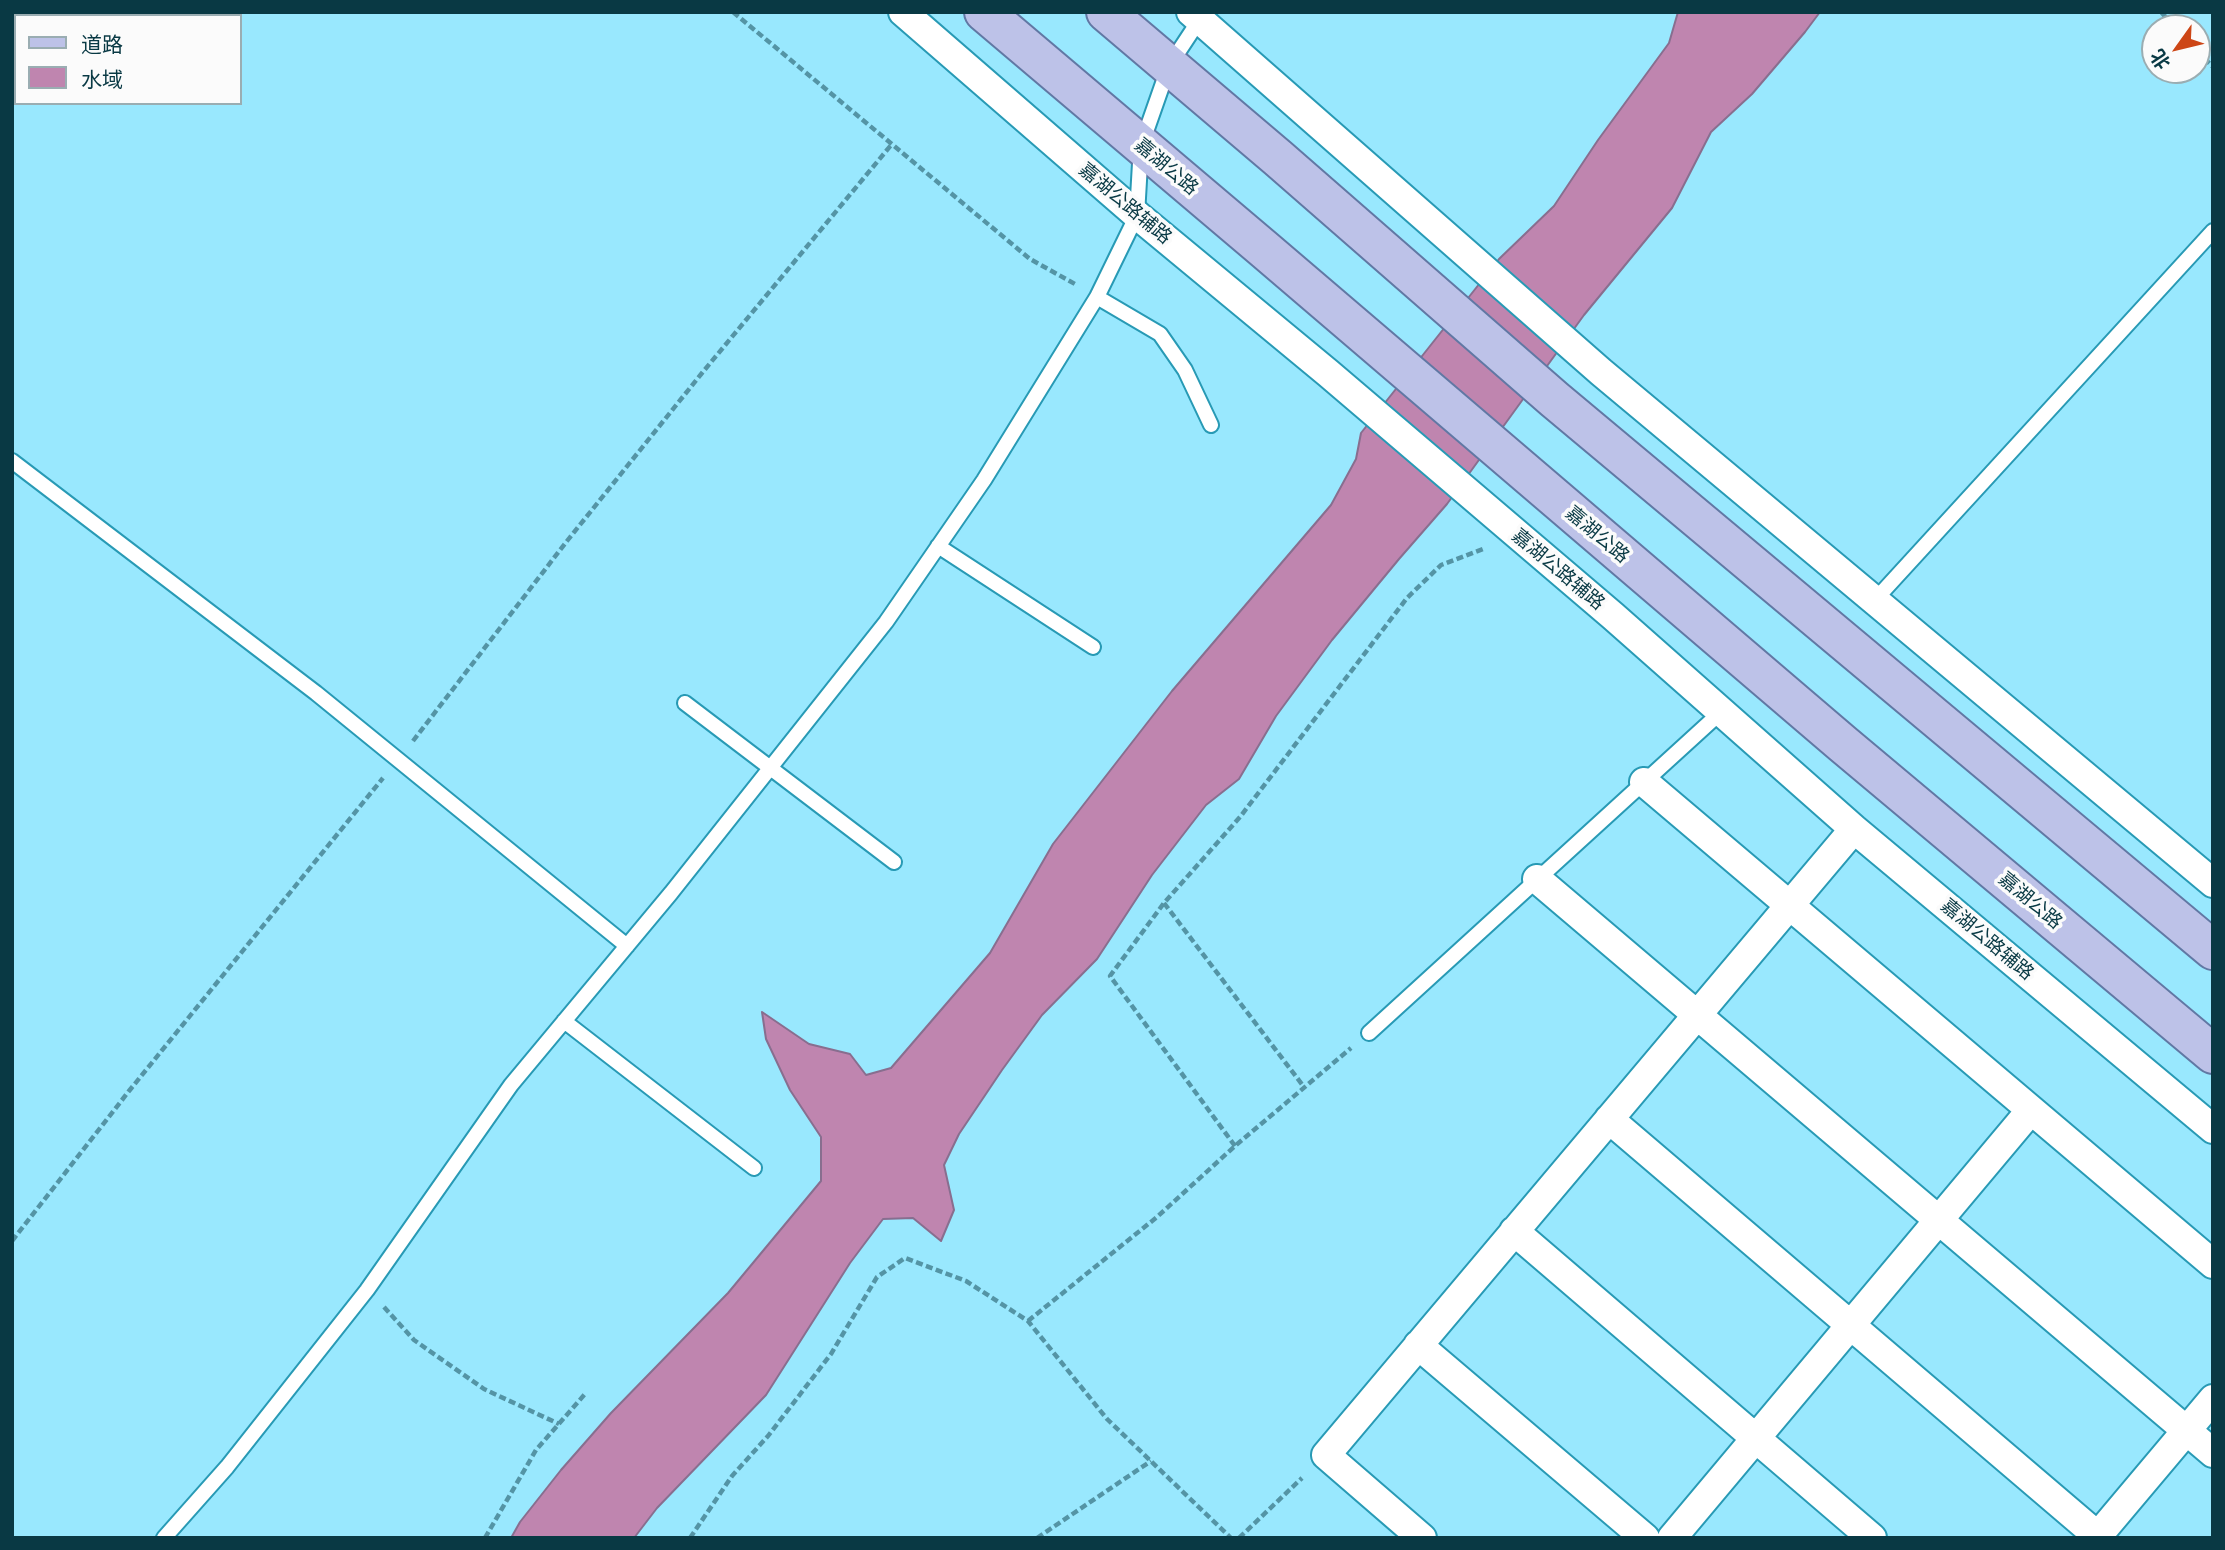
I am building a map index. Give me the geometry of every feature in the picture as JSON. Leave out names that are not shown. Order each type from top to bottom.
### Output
[{"type":"main road","name":"嘉湖公路","points":[[984,12],[1517,467],[2213,1054]]},
{"type":"main road","points":[[1106,12],[1554,399],[2213,950]]},
{"type":"street","name":"嘉湖公路辅路","points":[[903,12],[1137,215],[1328,373],[1613,616],[1854,829],[2213,1129]]},
{"type":"street","points":[[1198,15],[1443,235],[1601,372],[2213,883]]},
{"type":"street","points":[[1644,782],[2213,1264]]},
{"type":"street","points":[[1422,1538],[1326,1455],[1854,829]]},
{"type":"street","points":[[1537,879],[2213,1452]]},
{"type":"street","points":[[1672,1538],[2031,1110]]},
{"type":"street","points":[[1609,1119],[2098,1537],[2213,1399]]},
{"type":"street","points":[[1514,1231],[1872,1538]]},
{"type":"street","points":[[1418,1345],[1645,1538]]},
{"type":"lane","points":[[164,1538],[227,1467],[367,1290],[511,1085],[627,946],[886,622],[984,480],[1097,297],[1137,215],[1142,146],[1170,66],[1198,15]]},
{"type":"lane","points":[[1875,600],[2213,230]]},
{"type":"lane","points":[[1097,297],[1160,334],[1185,370],[1211,425]]},
{"type":"lane","points":[[12,461],[316,693],[627,946]]},
{"type":"lane","points":[[938,546],[1093,647]]},
{"type":"lane","points":[[685,703],[894,862]]},
{"type":"lane","points":[[1369,1033],[1721,712]]},
{"type":"lane","points":[[564,1021],[754,1168]]},
{"type":"path","points":[[733,12],[1030,259],[1097,297]]},
{"type":"path","points":[[12,1241],[398,760],[643,447],[892,144]]},
{"type":"path","points":[[1235,1146],[1110,976],[1164,903],[1240,817],[1406,597],[1441,565],[1509,529]]},
{"type":"path","points":[[1164,903],[1304,1087]]},
{"type":"path","points":[[1028,1321],[1157,1217],[1235,1146],[1369,1033]]},
{"type":"path","points":[[691,1538],[732,1476],[768,1436],[831,1354],[877,1277],[905,1258],[966,1281],[1028,1321],[1107,1419],[1231,1538]]},
{"type":"path","points":[[367,1290],[414,1340],[484,1389],[559,1424]]},
{"type":"path","points":[[485,1538],[536,1450],[585,1394]]},
{"type":"path","points":[[1239,1538],[1326,1455]]},
{"type":"path","points":[[1037,1538],[1151,1461]]},
{"type":"water","points":[[1678,12],[1820,12],[1752,94],[1711,132],[1672,208],[1584,315],[1447,504],[1332,640],[1276,716],[1239,779],[1206,805],[1152,875],[1097,959],[1042,1015],[1002,1070],[959,1134],[944,1165],[954,1210],[941,1241],[913,1218],[883,1219],[850,1263],[766,1395],[657,1508],[634,1538],[511,1538],[520,1522],[561,1470],[611,1413],[728,1293],[821,1181],[821,1137],[790,1090],[766,1039],[762,1012],[809,1044],[850,1054],[866,1075],[891,1068],[990,953],[1053,844],[1172,691],[1331,505],[1356,459],[1361,433],[1499,259],[1554,206],[1669,43]]}]
